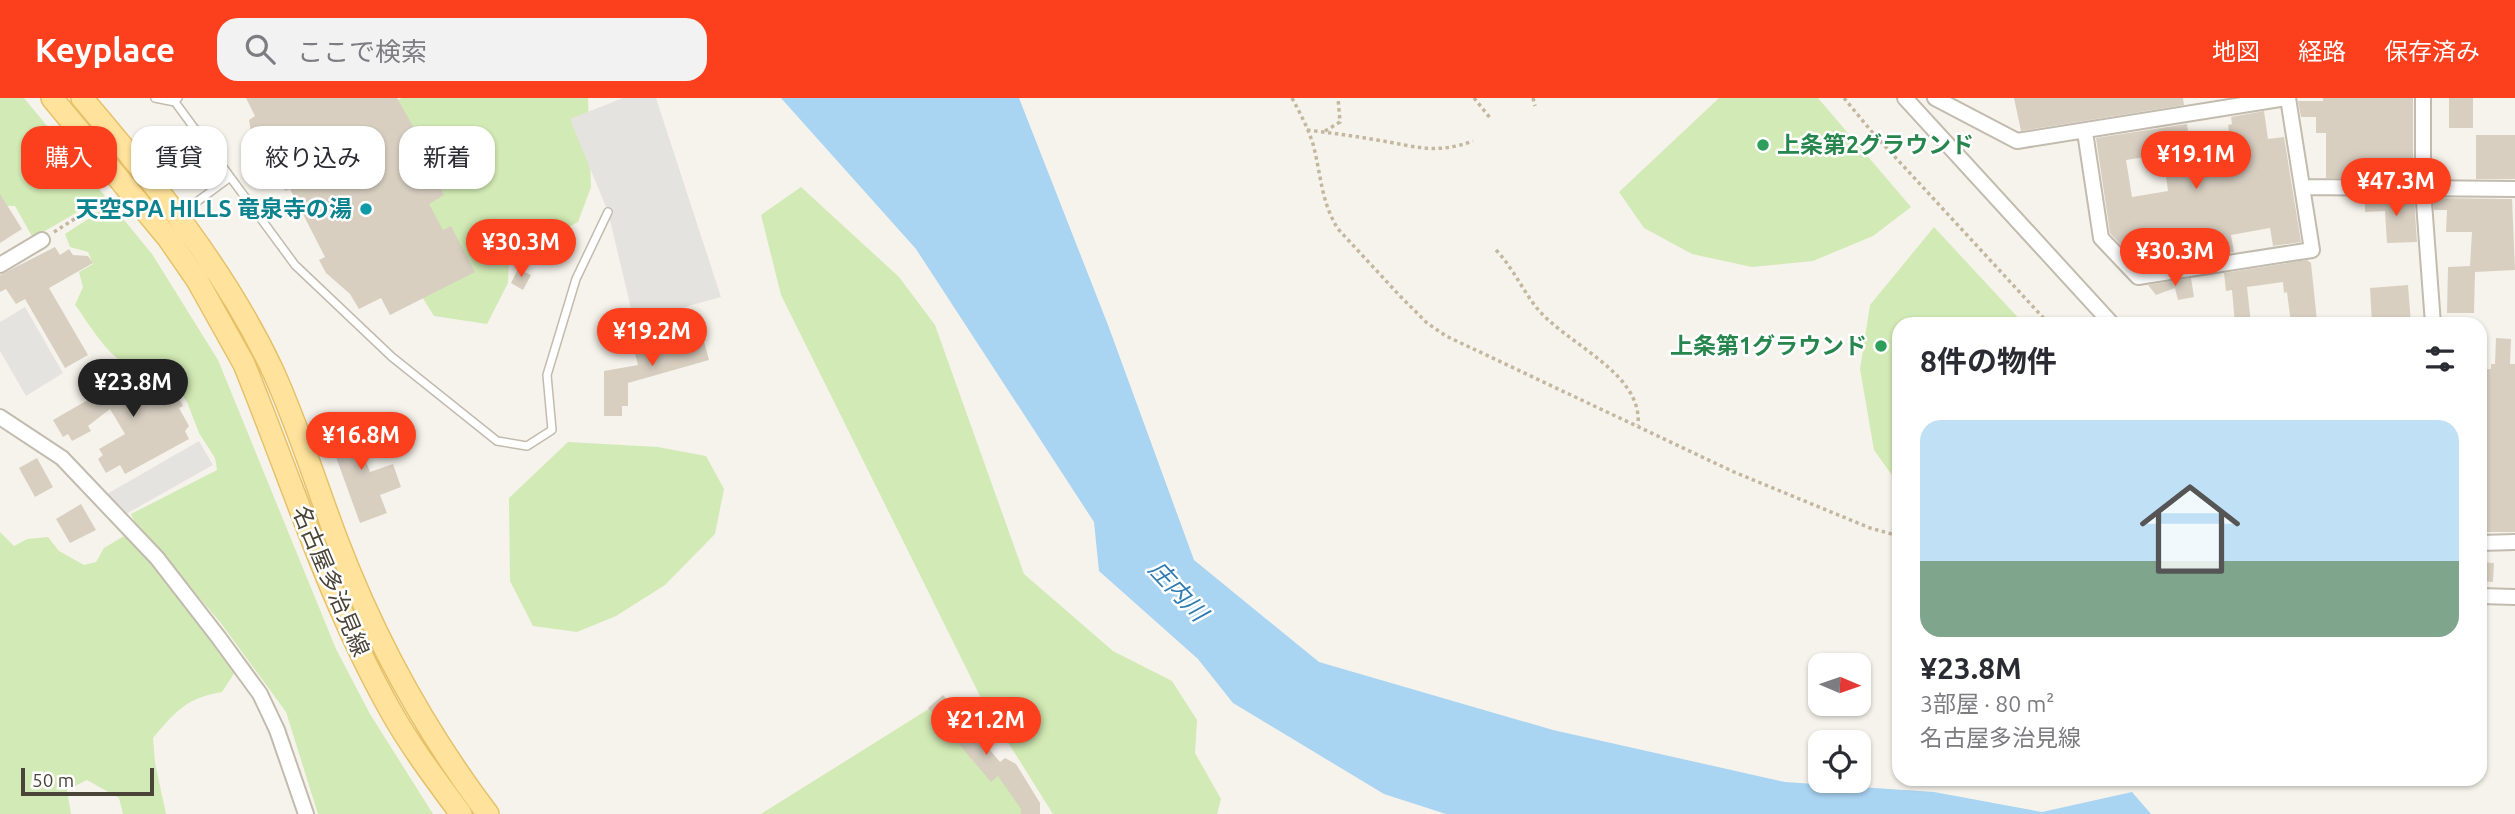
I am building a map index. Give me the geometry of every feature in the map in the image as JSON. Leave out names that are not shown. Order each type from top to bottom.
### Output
[{"type":"main road","name":"名古屋多治見線","points":[[52,98],[168,238],[197,280],[244,364],[345,619],[389,708],[416,752],[461,814]]},
{"type":"main road","name":"名古屋多治見線","points":[[82,98],[179,215],[235,297],[273,372],[338,541],[391,660],[455,771],[488,814]]},
{"type":"street","points":[[1905,98],[2106,317]]},
{"type":"street","points":[[1935,98],[2017,141],[2287,98],[2312,250],[2138,276],[2101,238],[2085,132]]},
{"type":"street","points":[[2423,98],[2423,188],[2432,317]]},
{"type":"street","points":[[2303,187],[2515,189]]},
{"type":"street","points":[[0,265],[42,240]]},
{"type":"street","points":[[0,417],[62,457],[157,558],[219,638],[260,694],[277,730],[306,814]]},
{"type":"street","points":[[2487,543],[2515,542]]},
{"type":"street","points":[[2487,596],[2515,597]]},
{"type":"lane","points":[[155,98],[177,100],[229,178],[295,265],[392,357],[497,441],[527,446],[552,430],[547,374],[576,279],[608,212]]},
{"type":"lane","points":[[179,215],[229,178]]},
{"type":"path","points":[[1292,98],[1307,130],[1330,216],[1347,239],[1427,323],[1446,336],[1782,493],[1892,534]]},
{"type":"path","points":[[1323,132],[1340,122],[1338,98]]},
{"type":"path","points":[[1474,98],[1492,119]]},
{"type":"path","points":[[1532,98],[1535,106]]},
{"type":"path","points":[[1844,98],[2043,317]]},
{"type":"path","points":[[1307,130],[1412,149],[1442,150],[1473,141]]},
{"type":"path","points":[[42,240],[126,186]]},
{"type":"path","points":[[1496,250],[1550,323],[1591,353],[1633,394],[1638,426]]},
{"type":"green space","points":[[0,98],[24,98],[47,126],[21,126],[21,189],[99,189],[105,196],[33,238],[15,206],[0,206]]},
{"type":"green space","points":[[402,98],[588,98],[591,187],[578,222],[546,239],[510,231],[508,283],[487,324],[434,316],[389,244],[395,101]]},
{"type":"green space","name":"上条第2グラウンド","points":[[1719,98],[1818,98],[1911,207],[1873,236],[1813,261],[1752,267],[1692,254],[1644,228],[1619,192]]},
{"type":"green space","points":[[801,187],[899,277],[935,325],[1024,574],[1113,651],[1172,681],[1197,720],[1195,753],[1221,799],[1217,814],[1053,814],[984,704],[781,295],[761,215]]},
{"type":"green space","points":[[111,204],[152,254],[218,360],[336,649],[370,714],[433,814],[318,814],[286,712],[220,622],[134,521],[131,514],[217,470],[215,458],[199,433],[187,402],[162,364],[123,362],[107,349],[75,305],[83,287],[79,272],[93,264],[88,252],[70,247],[65,234]]},
{"type":"green space","name":"上条第1グラウンド","points":[[1934,227],[2018,317],[1892,317],[1892,475],[1874,450],[1860,369],[1870,305]]},
{"type":"green space","points":[[568,442],[658,447],[706,456],[724,489],[715,534],[665,585],[616,616],[577,632],[533,626],[510,581],[509,498]]},
{"type":"green space","points":[[0,532],[14,546],[27,539],[48,537],[59,551],[84,565],[96,562],[104,548],[124,536],[148,560],[235,672],[222,692],[190,702],[168,720],[153,738],[155,763],[166,814],[123,814],[119,798],[87,780],[67,790],[71,814],[0,814]]},
{"type":"green space","points":[[935,705],[1020,798],[1022,814],[761,814]]},
{"type":"shaded area","points":[[623,98],[656,98],[721,297],[634,321],[608,212],[570,119]]},
{"type":"shaded area","points":[[25,307],[63,373],[26,396],[0,351],[0,322]]},
{"type":"shaded area","points":[[199,441],[213,465],[126,514],[107,494]]},
{"type":"water","name":"庄内川","points":[[781,98],[1019,98],[1108,325],[1194,560],[1319,662],[1553,730],[1785,782],[1808,784],[1808,793],[1871,793],[1871,788],[1934,792],[2042,812],[2132,792],[2151,814],[1446,814],[1384,794],[1233,703],[1198,659],[1099,571],[1094,522],[916,249]]},
{"type":"building","name":"天空SPA HILLS 竜泉寺の湯","points":[[246,98],[397,98],[413,126],[399,126],[399,189],[441,189],[444,195],[429,204],[443,230],[451,226],[475,272],[390,315],[381,298],[359,309],[350,294],[326,273],[319,260],[325,257],[290,189],[385,189],[385,126],[250,126],[249,120],[255,116]]},
{"type":"building","points":[[2014,98],[2183,98],[2184,105],[2021,131]]},
{"type":"building","points":[[2323,98],[2413,98],[2413,166],[2374,166],[2374,178],[2326,178],[2326,133],[2316,133],[2316,117],[2301,117],[2298,101],[2323,101]]},
{"type":"building","points":[[2449,98],[2473,98],[2473,128],[2449,128]]},
{"type":"building","points":[[2264,111],[2268,139],[2284,137],[2301,242],[2273,246],[2270,228],[2231,235],[2234,252],[2142,267],[2134,259],[2133,248],[2125,250],[2110,233],[2096,138],[2187,124],[2190,144],[2200,142],[2201,149],[2231,145],[2228,125],[2232,124],[2231,117]],"holes":[[[2163,154],[2168,191],[2132,197],[2126,160]]]},
{"type":"building","points":[[2476,135],[2515,135],[2515,179],[2476,179]]},
{"type":"building","points":[[0,194],[22,229],[0,243]]},
{"type":"building","points":[[2365,198],[2414,198],[2417,242],[2387,243],[2385,211],[2365,212]]},
{"type":"building","points":[[2433,198],[2512,199],[2515,270],[2475,272],[2474,313],[2447,313],[2448,267],[2470,266],[2472,232],[2446,232],[2447,210],[2434,210]]},
{"type":"building","points":[[55,247],[60,255],[69,249],[73,255],[88,256],[93,263],[49,288],[88,355],[65,368],[25,299],[16,304],[6,289],[0,292],[0,275]]},
{"type":"building","points":[[2307,260],[2311,263],[2317,317],[2290,317],[2283,282],[2247,287],[2250,317],[2234,317],[2232,290],[2226,291],[2224,273]]},
{"type":"building","points":[[518,269],[531,275],[523,290],[511,283]]},
{"type":"building","points":[[2191,278],[2194,297],[2178,300],[2175,288],[2156,295],[2148,285]]},
{"type":"building","points":[[2408,285],[2410,317],[2372,317],[2370,288]]},
{"type":"building","points":[[701,331],[709,360],[628,383],[628,406],[622,406],[622,416],[604,416],[604,371],[638,365],[634,350]]},
{"type":"building","points":[[2496,338],[2511,339],[2510,364],[2515,364],[2515,532],[2487,532],[2487,369],[2491,369],[2491,364],[2495,364]]},
{"type":"building","points":[[154,362],[159,370],[162,369],[183,406],[179,408],[189,426],[185,431],[189,439],[125,474],[120,465],[106,473],[98,459],[103,455],[99,449],[125,434],[110,409],[88,426],[91,431],[72,441],[68,434],[63,437],[53,420]]},
{"type":"building","points":[[350,418],[370,472],[393,464],[401,487],[380,495],[387,513],[360,523],[325,427]]},
{"type":"building","points":[[37,458],[53,487],[35,497],[19,468]]},
{"type":"building","points":[[81,504],[96,530],[70,543],[56,519]]},
{"type":"building","points":[[2487,562],[2494,563],[2493,582],[2487,582]]},
{"type":"building","points":[[943,695],[1000,762],[1005,758],[1016,764],[1040,803],[1040,814],[1021,814],[1021,809],[998,776],[991,782],[928,708]]},
{"type":"place","name":"上条第2グラウンド","points":[[1763,145]]},
{"type":"place","name":"天空SPA HILLS 竜泉寺の湯","points":[[366,209]]},
{"type":"place","name":"上条第1グラウンド","points":[[1881,346]]}]
